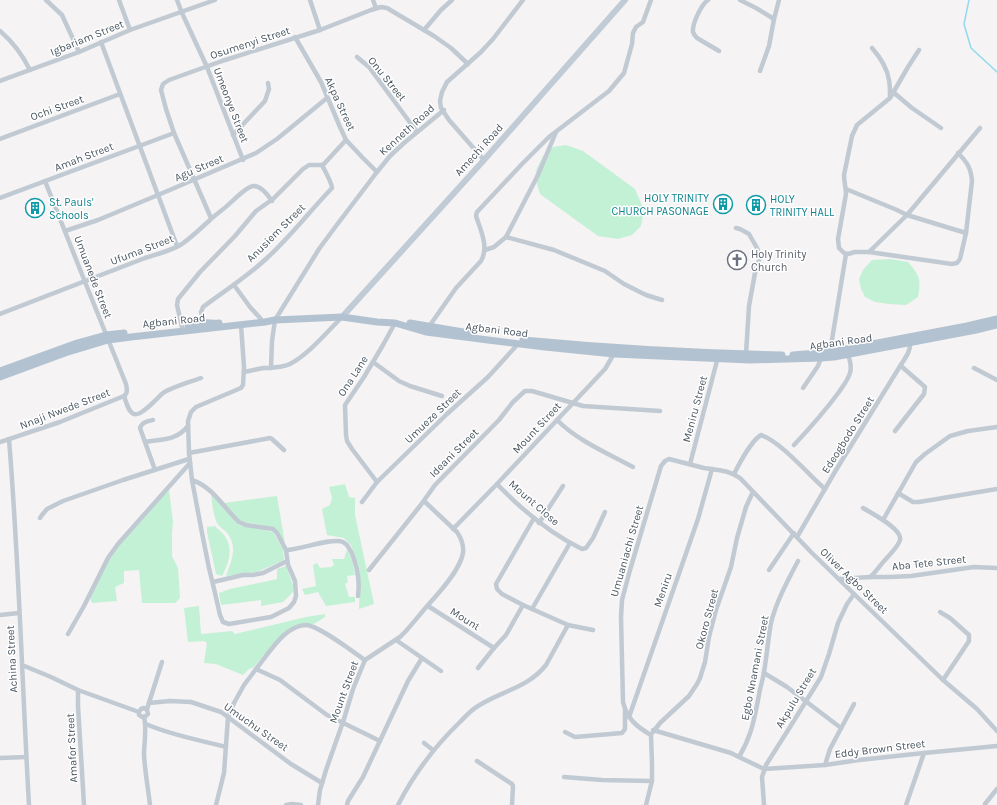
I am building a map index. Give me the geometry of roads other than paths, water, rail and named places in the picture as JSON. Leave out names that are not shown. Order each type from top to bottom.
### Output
[{"type":"main road","name":"Amechi Road","points":[[344,315],[484,160],[625,0]]},
{"type":"main road","name":"Agbani Road","points":[[0,371],[77,343],[193,326],[203,322],[214,324],[323,313],[421,325],[427,329],[616,351]]},
{"type":"main road","name":"Agbani Road","points":[[344,315],[377,322],[394,323],[518,344],[718,356],[750,360],[821,358],[997,325]]},
{"type":"main road","name":"Agbani Road","points":[[0,377],[107,338],[241,325],[265,322],[276,318]]},
{"type":"main road","name":"Agbani Road","points":[[718,356],[746,354],[789,355],[830,352],[997,319]]},
{"type":"street","points":[[46,0],[62,15],[79,52]]},
{"type":"street","points":[[119,0],[130,30]]},
{"type":"street","name":"Umeonye Street","points":[[177,0],[207,67],[243,160]]},
{"type":"street","name":"Igbariam Street","points":[[0,81],[79,52],[130,30],[182,13],[215,0]]},
{"type":"street","points":[[310,0],[320,30]]},
{"type":"street","points":[[373,0],[376,8],[387,8],[424,30],[442,42],[468,64]]},
{"type":"street","points":[[424,30],[441,10],[452,0]]},
{"type":"street","name":"Kenneth Road","points":[[276,318],[320,249],[377,172],[390,156],[404,143],[444,110],[441,108],[440,101],[443,88],[447,82],[481,52],[523,0]]},
{"type":"street","points":[[427,329],[456,288],[484,256],[485,244],[476,216],[477,212],[549,137],[609,91],[624,72],[632,44],[633,33],[636,27],[643,22],[651,0]]},
{"type":"street","points":[[708,0],[701,7],[698,13],[694,34],[697,38],[719,51]]},
{"type":"street","points":[[740,0],[774,19]]},
{"type":"street","points":[[760,71],[769,46],[779,0]]},
{"type":"street","name":"Osumenyi Street","points":[[211,218],[174,133],[162,95],[161,88],[163,84],[169,80],[295,37],[320,30],[376,8]]},
{"type":"street","points":[[0,31],[15,45],[30,70]]},
{"type":"street","name":"Akpa Street","points":[[295,37],[321,82],[346,140],[377,172]]},
{"type":"street","points":[[101,42],[177,246]]},
{"type":"street","points":[[872,48],[880,57],[886,71],[889,80],[890,98]]},
{"type":"street","points":[[919,50],[890,98],[857,125],[853,132],[844,175],[846,189],[838,239],[840,250],[846,254],[855,252],[869,252],[955,264],[958,262],[966,233],[972,181],[970,167],[958,153]]},
{"type":"street","name":"Onu Street","points":[[357,57],[369,67],[417,132]]},
{"type":"street","points":[[233,135],[265,101],[269,89],[268,83]]},
{"type":"street","points":[[893,92],[912,108],[941,128]]},
{"type":"street","name":"Ochi Street","points":[[0,139],[120,94]]},
{"type":"street","name":"Agu Street","points":[[65,232],[98,220],[256,154],[277,139],[327,98]]},
{"type":"street","points":[[444,110],[449,120],[484,160]]},
{"type":"street","points":[[869,252],[907,215],[980,128]]},
{"type":"street","points":[[485,250],[494,247],[506,237],[538,175],[557,131]]},
{"type":"street","name":"Amah Street","points":[[0,198],[174,133]]},
{"type":"street","points":[[182,327],[177,300],[178,297],[256,211],[272,201],[303,169],[309,165],[322,165],[346,140]]},
{"type":"street","name":"Anusiem Street","points":[[203,322],[201,312],[203,307],[234,285],[266,259],[332,188],[322,165]]},
{"type":"street","name":"Umuanede Street","points":[[45,181],[107,338]]},
{"type":"street","name":"Ufuma Street","points":[[0,314],[177,246],[193,235],[211,218],[251,187],[258,187],[263,190],[272,201]]},
{"type":"street","points":[[846,189],[907,215],[966,233]]},
{"type":"street","points":[[736,228],[749,234],[760,257],[755,273],[749,306],[746,354]]},
{"type":"street","points":[[506,237],[554,250],[606,271],[624,284],[646,295],[662,300]]},
{"type":"street","points":[[830,352],[846,254]]},
{"type":"street","points":[[234,285],[250,307],[262,319]]},
{"type":"street","points":[[244,372],[290,364],[310,349],[344,315]]},
{"type":"street","points":[[271,368],[272,341],[276,318]]},
{"type":"street","name":"Ona Lane","points":[[377,482],[349,445],[346,435],[346,403],[384,345],[394,323]]},
{"type":"street","points":[[192,480],[209,488],[239,522],[246,525],[273,529],[277,534],[286,550],[287,561],[296,581],[296,596],[294,602],[289,608],[271,617],[229,624],[223,622],[220,615],[202,533],[192,480],[189,453],[189,418],[194,408],[242,387],[244,382],[244,372],[241,325]]},
{"type":"street","name":"Nnaji Nwede Street","points":[[0,442],[60,422],[124,396],[127,392],[126,384],[107,338]]},
{"type":"street","name":"Edeogbodo Street","points":[[769,570],[796,535],[825,489],[901,366],[910,349],[910,342]]},
{"type":"street","name":"Umueze Street","points":[[362,502],[377,482],[447,414],[488,377],[518,344]]},
{"type":"street","name":"Mount Street","points":[[453,529],[605,369],[616,351]]},
{"type":"street","points":[[794,445],[827,408],[846,381],[851,370],[848,354]]},
{"type":"street","name":"Meniru Street","points":[[690,464],[718,356]]},
{"type":"street","points":[[803,388],[818,366],[821,358]]},
{"type":"street","points":[[373,362],[400,381],[410,386],[442,396]]},
{"type":"street","points":[[895,431],[926,390],[925,387],[901,366]]},
{"type":"street","points":[[974,368],[997,380]]},
{"type":"street","points":[[124,396],[130,411],[137,414],[171,389],[201,378]]},
{"type":"street","name":"Ideani Street","points":[[369,570],[435,485],[499,420],[513,402],[525,391],[574,402]]},
{"type":"street","points":[[574,402],[583,406],[660,411]]},
{"type":"street","points":[[153,420],[144,422],[140,427],[140,430],[155,470]]},
{"type":"street","points":[[557,420],[572,433],[596,448],[633,467]]},
{"type":"street","points":[[145,442],[165,440],[182,432],[188,426]]},
{"type":"street","points":[[883,520],[916,462],[932,448],[950,436],[968,431],[997,427]]},
{"type":"street","points":[[734,474],[757,437],[762,435],[783,450],[825,489]]},
{"type":"street","points":[[189,453],[270,438],[272,438],[284,450]]},
{"type":"street","name":"Achina Street","points":[[9,439],[18,567],[22,684],[29,805]]},
{"type":"street","name":"Umuaniachi Street","points":[[652,733],[637,727],[625,710],[623,697],[622,600],[661,466],[669,459],[690,464]]},
{"type":"street","points":[[40,518],[47,509],[82,494],[155,470],[190,461]]},
{"type":"street","points":[[68,634],[111,553],[190,461]]},
{"type":"street","name":"Oliver Agbo Street","points":[[690,464],[724,471],[734,474],[740,478],[854,594],[943,680],[977,709],[997,731]]},
{"type":"street","name":"Meniru","points":[[629,717],[698,519],[712,469]]},
{"type":"street","name":"Mount Close","points":[[497,484],[539,523],[582,549],[586,548],[596,534],[605,512]]},
{"type":"street","points":[[539,523],[563,486]]},
{"type":"street","points":[[898,493],[914,502],[919,502],[997,489]]},
{"type":"street","name":"Okoro Street","points":[[652,733],[689,696],[700,678],[705,662],[714,618],[731,567],[737,538],[746,507],[754,492]]},
{"type":"street","name":"Mount Street","points":[[318,805],[322,783],[364,660],[404,634],[447,582],[462,556],[463,548],[459,536],[424,501]]},
{"type":"street","points":[[863,508],[894,527],[900,537],[900,540],[894,549],[870,577]]},
{"type":"street","points":[[534,518],[496,584],[498,591],[523,605],[568,625],[593,630]]},
{"type":"street","points":[[286,550],[294,550],[313,544],[338,540],[344,542],[352,552],[357,566],[359,588],[358,596]]},
{"type":"street","points":[[532,609],[570,543]]},
{"type":"street","points":[[213,582],[243,575],[263,573],[287,561]]},
{"type":"street","name":"Egbo Nnamani Street","points":[[740,757],[752,729],[764,673],[774,614],[785,585],[798,561]]},
{"type":"street","name":"Aba Tete Street","points":[[839,579],[911,576],[974,567],[997,568]]},
{"type":"street","name":"Akpulu Street","points":[[765,767],[821,677],[838,623],[847,604],[854,594]]},
{"type":"street","points":[[478,668],[506,635],[523,605]]},
{"type":"street","name":"Mount","points":[[428,606],[494,648]]},
{"type":"street","points":[[940,612],[950,618],[969,635],[969,639],[962,652],[943,680]]},
{"type":"street","points":[[0,615],[19,613]]},
{"type":"street","points":[[216,805],[224,773],[228,718],[244,685],[275,644],[283,636],[294,628],[307,625],[319,629],[364,660]]},
{"type":"street","points":[[398,805],[409,784],[433,750],[472,710],[485,701],[522,685],[542,670],[568,625]]},
{"type":"street","points":[[396,640],[441,671]]},
{"type":"street","points":[[346,805],[363,777],[408,681],[422,658]]},
{"type":"street","points":[[144,717],[148,714],[146,710],[150,702],[162,662]]},
{"type":"street","points":[[22,665],[52,677],[78,690],[139,712],[140,715],[144,717],[146,724],[144,761],[150,805]]},
{"type":"street","points":[[256,670],[280,680],[327,715],[380,741]]},
{"type":"street","points":[[764,673],[781,683],[841,728]]},
{"type":"street","name":"Amafor Street","points":[[78,690],[84,805]]},
{"type":"street","name":"Umuchu Street","points":[[150,702],[190,702],[221,712],[291,764],[322,783]]},
{"type":"street","points":[[825,765],[830,749],[854,704]]},
{"type":"street","points":[[139,712],[142,708],[146,710]]},
{"type":"street","points":[[565,732],[575,737],[622,733],[625,729],[625,710]]},
{"type":"street","points":[[146,724],[155,728],[226,747]]},
{"type":"street","points":[[646,805],[652,781],[652,733],[740,757],[765,767],[762,777],[764,805],[759,805]]},
{"type":"street","points":[[424,743],[433,750]]},
{"type":"street","name":"Eddy Brown Street","points":[[765,767],[825,765],[859,760],[997,746]]},
{"type":"street","points":[[906,805],[924,753]]},
{"type":"street","points":[[0,758],[26,757]]},
{"type":"street","points":[[477,761],[512,784],[512,805]]},
{"type":"street","points":[[564,777],[602,780],[652,781]]},
{"type":"street","points":[[985,804],[997,789]]},
{"type":"street","points":[[286,805],[301,805]]},
{"type":"waterway","points":[[969,0],[964,24],[971,48],[997,72]]},
{"type":"place","name":"HOLY TRINITY CHURCH PASONAGE","points":[[723,204]]},
{"type":"place","name":"HOLY TRINITY HALL","points":[[756,205]]},
{"type":"place","name":"St. Pauls' Schools","points":[[35,208]]},
{"type":"place","name":"Holy Trinity Church","points":[[737,260]]}]
